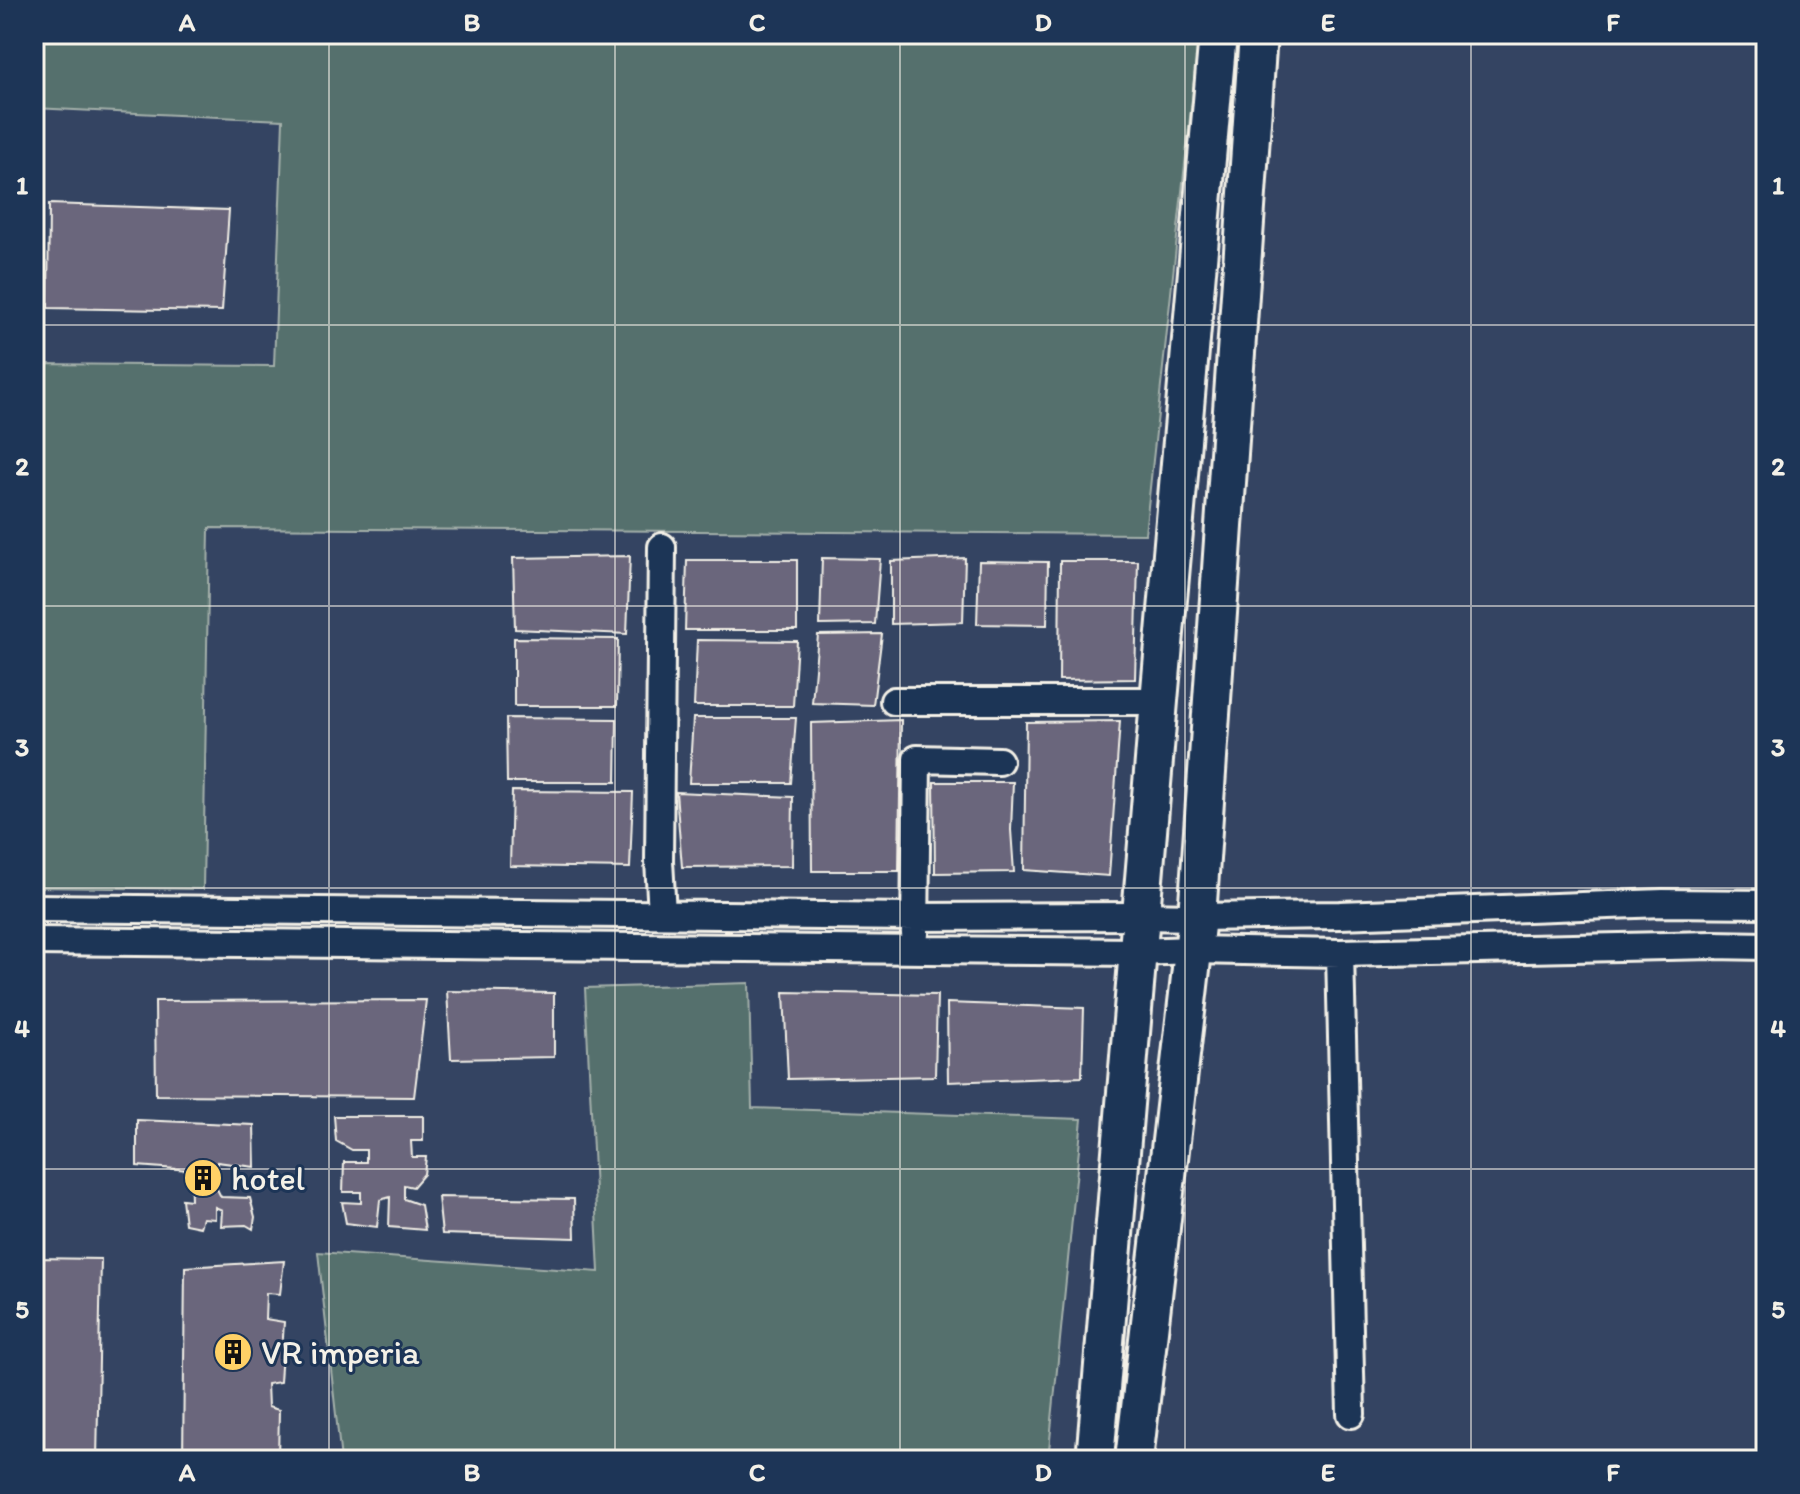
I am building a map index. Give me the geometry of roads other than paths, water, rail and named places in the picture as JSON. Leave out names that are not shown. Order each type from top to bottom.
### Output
[{"type":"street","points":[[1095,1460],[1218,34]]},
{"type":"street","points":[[1134,1460],[1195,934],[1258,34]]},
{"type":"street","points":[[662,547],[659,861],[662,914]]},
{"type":"street","points":[[894,701],[1159,701]]},
{"type":"street","points":[[915,950],[917,759],[999,761]]},
{"type":"street","points":[[1713,903],[1713,945]]},
{"type":"street","points":[[34,941],[1137,952],[1195,934],[1340,915],[1648,904],[1766,904]]},
{"type":"street","points":[[34,908],[915,917],[1140,916],[1195,934],[1340,953],[1766,946]]},
{"type":"street","points":[[206,910],[206,943]]},
{"type":"street","points":[[609,913],[609,947]]},
{"type":"street","points":[[1340,953],[1351,1414]]},
{"type":"place","name":"hotel","points":[[203,1178]]},
{"type":"place","name":"VR imperia","points":[[233,1352]]}]
